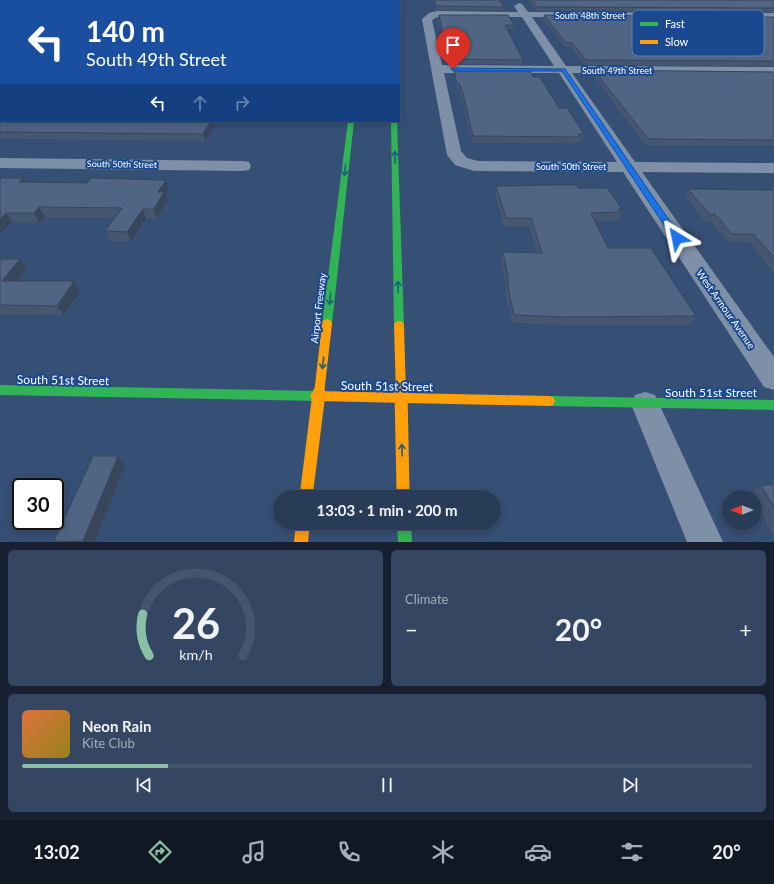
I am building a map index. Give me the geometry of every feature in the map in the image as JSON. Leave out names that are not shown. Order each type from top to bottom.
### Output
[{"type":"main road","name":"Airport Freeway","points":[[307,490],[351,122]]},
{"type":"main road","points":[[394,122],[403,490]]},
{"type":"main road","name":"South 51st Street","points":[[0,390],[645,404],[774,405]]},
{"type":"main road","points":[[301,542],[302,530]]},
{"type":"main road","points":[[404,530],[405,542]]},
{"type":"street","name":"South 48th Street","points":[[437,69],[427,20],[431,16],[520,7],[632,11]]},
{"type":"street","name":"West Armour Avenue","points":[[520,7],[592,110],[627,166],[774,379]]},
{"type":"street","name":"South 48th Street","points":[[764,16],[774,16]]},
{"type":"street","name":"South 49th Street","points":[[437,69],[774,71]]},
{"type":"street","name":"South 50th Street","points":[[437,69],[453,151],[458,160],[464,164],[483,166],[774,168]]},
{"type":"street","name":"South 50th Street","points":[[0,163],[243,166]]},
{"type":"street","points":[[645,404],[705,542]]},
{"type":"building","points":[[434,0],[499,0],[504,7],[436,6]]},
{"type":"building","points":[[532,0],[774,0],[774,8],[537,7]]},
{"type":"building","points":[[439,15],[508,15],[514,25],[505,25],[523,60],[452,59],[451,52],[446,52]]},
{"type":"building","points":[[544,15],[632,16],[632,56],[764,56],[764,17],[774,17],[774,61],[586,60],[572,43],[566,43]]},
{"type":"building","points":[[454,69],[529,69],[533,77],[540,77],[559,108],[567,108],[584,134],[578,134],[580,137],[473,136],[462,90],[459,84],[457,84]]},
{"type":"building","points":[[594,70],[774,72],[774,140],[648,139]]},
{"type":"building","points":[[0,122],[210,122],[203,134],[0,132]]},
{"type":"building","points":[[0,178],[24,178],[19,182],[87,183],[91,178],[166,180],[158,192],[164,192],[154,209],[143,209],[127,232],[105,231],[122,208],[39,207],[34,213],[6,213],[0,219]]},
{"type":"building","points":[[577,185],[578,188],[607,188],[622,209],[618,209],[620,212],[591,213],[608,248],[651,248],[696,316],[564,317],[514,315],[507,283],[509,284],[503,252],[542,253],[531,218],[506,218],[496,186]]},
{"type":"building","points":[[688,189],[774,190],[774,258],[754,234],[732,234],[715,214],[709,214]]},
{"type":"building","points":[[0,259],[20,259],[2,281],[74,281],[57,306],[0,305]]},
{"type":"building","points":[[93,456],[118,456],[83,541],[54,541],[59,530],[64,530],[64,519]]},
{"type":"building","points":[[761,485],[774,485],[774,508]]},
{"type":"traffic: fast","points":[[327,324],[351,122]]},
{"type":"traffic: fast","points":[[394,122],[399,326]]},
{"type":"traffic: fast","points":[[0,390],[316,396]]},
{"type":"traffic: fast","points":[[549,401],[774,405]]},
{"type":"traffic: fast","points":[[404,530],[405,542]]},
{"type":"traffic: slow","points":[[307,489],[327,324]]},
{"type":"traffic: slow","points":[[399,326],[403,489]]},
{"type":"traffic: slow","points":[[316,396],[549,401]]},
{"type":"traffic: slow","points":[[301,542],[302,530]]},
{"type":"route","points":[[453,69],[563,70],[592,110],[627,166],[677,238]]}]
